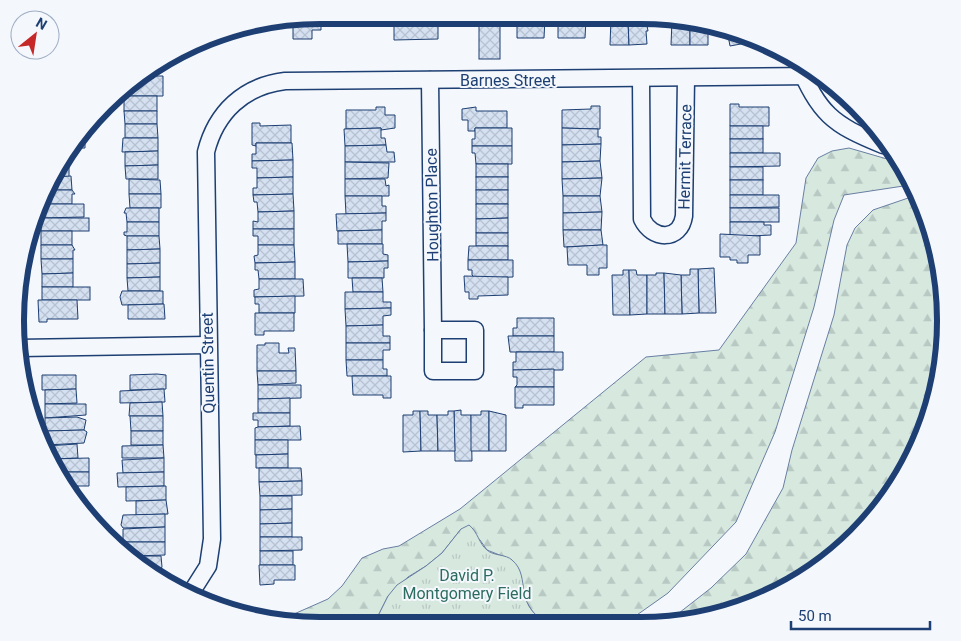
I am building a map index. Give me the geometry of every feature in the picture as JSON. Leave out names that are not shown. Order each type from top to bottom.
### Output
[{"type":"street","name":"Barnes Street","points":[[215,126],[237,99],[259,86],[272,83],[809,77]]},
{"type":"street","name":"Hermit Terrace","points":[[641,79],[642,219],[653,232],[666,235],[677,232],[683,226],[686,78]]},
{"type":"street","points":[[811,78],[818,103],[831,118],[853,132],[878,143]]},
{"type":"street","name":"Houghton Place","points":[[430,80],[433,330]]},
{"type":"street","name":"Quentin Street","points":[[194,589],[203,577],[211,553],[205,166],[210,138],[215,126]]},
{"type":"street","points":[[25,348],[208,345]]},
{"type":"green space","points":[[849,148],[889,160],[905,186],[844,195],[834,220],[814,307],[775,432],[736,522],[668,593],[634,617],[539,617],[535,615],[525,600],[519,570],[512,560],[487,550],[480,540],[461,529],[442,553],[408,577],[388,596],[378,617],[293,616],[294,614],[328,599],[342,586],[362,558],[383,549],[399,546],[460,509],[646,357],[719,350],[796,243],[806,178],[818,158],[832,151]]},
{"type":"green space","points":[[911,197],[922,225],[935,282],[937,340],[932,378],[922,416],[907,452],[887,485],[864,516],[821,556],[772,587],[754,595],[698,612],[676,615],[711,588],[746,554],[783,488],[792,450],[834,315],[847,245],[855,228],[873,210]]},
{"type":"green space","name":"David P. Montgomery Field","points":[[469,525],[487,550],[512,560],[518,567],[521,575],[527,602],[539,617],[378,617],[388,596],[397,585],[442,553],[461,529]]},
{"type":"building","points":[[321,24],[321,30],[312,30],[312,39],[293,39],[293,25]]},
{"type":"building","points":[[394,24],[438,24],[438,39],[394,40]]},
{"type":"building","points":[[479,24],[500,24],[500,59],[479,59]]},
{"type":"building","points":[[517,24],[545,24],[544,38],[517,38]]},
{"type":"building","points":[[558,24],[586,24],[585,38],[558,38]]},
{"type":"building","points":[[611,24],[628,24],[629,45],[610,45]]},
{"type":"building","points":[[628,24],[647,24],[647,44],[629,45]]},
{"type":"building","points":[[672,25],[690,28],[690,45],[671,45]]},
{"type":"building","points":[[690,28],[712,33],[708,33],[708,45],[690,45]]},
{"type":"building","points":[[243,34],[244,36],[216,42]]},
{"type":"building","points":[[728,37],[746,43],[730,46]]},
{"type":"building","points":[[154,76],[163,76],[163,96],[126,96],[150,78],[154,78]]},
{"type":"building","points":[[126,96],[157,96],[157,111],[124,111],[124,98]]},
{"type":"building","points":[[730,104],[739,104],[739,107],[769,107],[769,126],[730,126]]},
{"type":"building","points":[[591,106],[600,106],[600,129],[562,128],[562,110],[591,109]]},
{"type":"building","points":[[376,107],[385,107],[385,115],[395,115],[395,128],[381,130],[381,128],[346,129],[346,110],[376,110]]},
{"type":"building","points":[[476,107],[476,111],[507,111],[507,128],[475,128],[475,131],[468,131],[468,120],[462,120],[462,109]]},
{"type":"building","points":[[124,111],[157,111],[157,124],[125,124]]},
{"type":"building","points":[[252,123],[260,123],[260,126],[291,125],[291,143],[256,143],[256,146],[252,145]]},
{"type":"building","points":[[125,124],[157,124],[158,138],[125,138]]},
{"type":"building","points":[[730,126],[763,126],[763,139],[730,139]]},
{"type":"building","points":[[381,128],[381,138],[385,138],[386,145],[345,146],[344,129]]},
{"type":"building","points":[[475,128],[512,128],[512,146],[472,146],[472,139],[475,139]]},
{"type":"building","points":[[562,128],[598,129],[598,137],[601,137],[601,144],[562,145]]},
{"type":"building","points":[[123,138],[158,138],[158,151],[122,152]]},
{"type":"building","points":[[730,139],[763,139],[763,153],[730,153]]},
{"type":"building","points":[[85,140],[85,148],[80,148]]},
{"type":"building","points":[[256,143],[292,143],[293,160],[252,161],[252,154],[256,154]]},
{"type":"building","points":[[601,144],[600,161],[562,162],[562,145]]},
{"type":"building","points":[[386,145],[387,152],[394,152],[395,162],[345,162],[345,146]]},
{"type":"building","points":[[472,146],[512,146],[512,164],[476,164],[475,153],[472,153]]},
{"type":"building","points":[[158,151],[158,165],[125,166],[125,152]]},
{"type":"building","points":[[730,153],[780,153],[780,166],[730,167]]},
{"type":"building","points":[[293,160],[293,177],[257,178],[257,168],[252,168],[252,161]]},
{"type":"building","points":[[600,161],[602,178],[562,179],[562,162]]},
{"type":"building","points":[[345,162],[389,163],[388,178],[345,179]]},
{"type":"building","points":[[69,164],[69,177],[61,177]]},
{"type":"building","points":[[476,164],[508,164],[508,177],[476,177]]},
{"type":"building","points":[[158,165],[158,179],[126,179],[125,166]]},
{"type":"building","points":[[730,167],[763,167],[763,180],[730,180]]},
{"type":"building","points":[[71,176],[72,190],[54,190],[61,177]]},
{"type":"building","points":[[293,177],[293,194],[253,195],[253,188],[257,188],[257,178]]},
{"type":"building","points":[[476,177],[508,177],[508,190],[476,190]]},
{"type":"building","points":[[602,178],[600,196],[563,196],[562,179]]},
{"type":"building","points":[[129,179],[160,180],[161,194],[129,194]]},
{"type":"building","points":[[345,179],[385,179],[386,186],[389,185],[389,196],[345,196]]},
{"type":"building","points":[[730,180],[763,180],[763,195],[730,195]]},
{"type":"building","points":[[54,190],[72,190],[75,194],[72,194],[72,204],[47,204]]},
{"type":"building","points":[[476,190],[508,190],[508,204],[476,204]]},
{"type":"building","points":[[129,194],[161,194],[161,208],[130,208]]},
{"type":"building","points":[[293,194],[294,211],[258,212],[257,202],[254,202],[253,195]]},
{"type":"building","points":[[730,195],[779,195],[779,207],[730,208]]},
{"type":"building","points":[[345,196],[382,196],[382,206],[386,206],[386,213],[346,214]]},
{"type":"building","points":[[563,196],[600,196],[602,212],[563,213]]},
{"type":"building","points":[[47,204],[84,204],[84,217],[42,218]]},
{"type":"building","points":[[476,204],[508,204],[508,218],[476,219]]},
{"type":"building","points":[[126,208],[159,208],[159,222],[127,222],[126,213],[124,213]]},
{"type":"building","points":[[730,208],[779,208],[779,222],[730,222]]},
{"type":"building","points":[[294,211],[294,229],[253,229],[253,221],[258,222],[258,212]]},
{"type":"building","points":[[602,212],[601,230],[563,230],[563,213]]},
{"type":"building","points":[[386,213],[386,221],[382,221],[382,230],[337,231],[336,214]]},
{"type":"building","points":[[42,218],[89,218],[89,231],[41,231]]},
{"type":"building","points":[[508,218],[508,233],[476,233],[476,219]]},
{"type":"building","points":[[127,222],[159,222],[159,236],[124,235],[124,232],[127,232]]},
{"type":"building","points":[[730,222],[764,222],[764,225],[771,225],[771,235],[730,237]]},
{"type":"building","points":[[253,229],[294,229],[294,245],[258,245],[258,236],[253,236]]},
{"type":"building","points":[[382,230],[382,244],[338,244],[338,231]]},
{"type":"building","points":[[563,230],[601,230],[603,245],[564,247]]},
{"type":"building","points":[[41,231],[72,231],[72,245],[41,245]]},
{"type":"building","points":[[476,233],[508,233],[508,246],[476,246]]},
{"type":"building","points":[[720,234],[760,236],[760,255],[748,255],[748,263],[737,263],[737,260],[730,260],[730,257],[720,257]]},
{"type":"building","points":[[127,236],[159,236],[160,249],[127,250]]},
{"type":"building","points":[[347,244],[383,244],[383,254],[388,255],[388,261],[348,262]]},
{"type":"building","points":[[41,245],[72,245],[75,250],[73,250],[73,259],[41,259]]},
{"type":"building","points":[[258,245],[294,245],[295,262],[255,263],[254,256],[258,255]]},
{"type":"building","points":[[607,245],[607,268],[599,268],[599,275],[587,275],[587,265],[568,265],[567,247]]},
{"type":"building","points":[[469,246],[508,246],[508,260],[468,260]]},
{"type":"building","points":[[160,249],[160,263],[127,264],[127,250]]},
{"type":"building","points":[[41,259],[73,259],[73,273],[42,274]]},
{"type":"building","points":[[468,260],[513,260],[513,277],[475,278],[472,275],[472,270],[468,270]]},
{"type":"building","points":[[388,261],[388,268],[384,268],[384,278],[348,278],[348,262]]},
{"type":"building","points":[[295,262],[295,279],[259,279],[258,270],[255,270],[255,263]]},
{"type":"building","points":[[160,263],[160,277],[127,278],[127,264]]},
{"type":"building","points":[[714,268],[716,313],[699,313],[698,269]]},
{"type":"building","points":[[690,269],[698,269],[699,313],[682,314],[681,275],[690,275]]},
{"type":"building","points":[[623,270],[629,270],[630,315],[613,315],[612,275],[623,275]]},
{"type":"building","points":[[629,270],[636,270],[637,275],[647,275],[647,314],[630,315]]},
{"type":"building","points":[[73,273],[73,287],[42,287],[42,274]]},
{"type":"building","points":[[656,273],[664,273],[665,314],[647,314],[647,275],[656,275]]},
{"type":"building","points":[[664,273],[681,275],[682,314],[665,314]]},
{"type":"building","points":[[464,276],[508,277],[508,295],[478,296],[478,299],[469,299],[469,292],[465,292]]},
{"type":"building","points":[[160,277],[160,291],[128,291],[127,278]]},
{"type":"building","points":[[352,278],[382,278],[383,292],[353,292]]},
{"type":"building","points":[[259,279],[303,279],[304,296],[254,297],[254,290],[259,289]]},
{"type":"building","points":[[42,287],[90,287],[90,300],[42,300]]},
{"type":"building","points":[[122,291],[163,291],[163,304],[122,305],[120,297]]},
{"type":"building","points":[[345,292],[383,292],[383,302],[391,302],[391,308],[345,309]]},
{"type":"building","points":[[295,296],[295,313],[259,313],[259,304],[255,304],[255,297]]},
{"type":"building","points":[[38,300],[77,300],[78,319],[47,319],[47,322],[39,322]]},
{"type":"building","points":[[164,304],[165,319],[128,319],[128,305]]},
{"type":"building","points":[[391,308],[391,315],[383,316],[383,325],[346,326],[345,309]]},
{"type":"building","points":[[255,313],[294,313],[294,331],[264,331],[264,335],[255,335]]},
{"type":"building","points":[[517,318],[554,318],[554,336],[513,336],[513,328],[517,328]]},
{"type":"building","points":[[383,325],[383,336],[390,336],[390,343],[346,343],[346,326]]},
{"type":"building","points":[[508,336],[554,336],[554,352],[510,352]]},
{"type":"building","points":[[265,343],[279,343],[279,353],[289,353],[288,348],[295,348],[296,371],[257,371],[257,345],[265,345]]},
{"type":"building","points":[[346,343],[390,343],[390,350],[383,350],[383,360],[346,360]]},
{"type":"building","points":[[516,352],[563,352],[563,370],[513,370],[513,362],[516,362]]},
{"type":"building","points":[[346,360],[383,360],[383,369],[387,369],[387,376],[347,376]]},
{"type":"building","points":[[554,369],[554,387],[515,387],[517,385],[517,377],[513,377],[513,370]]},
{"type":"building","points":[[257,371],[296,371],[296,383],[258,385]]},
{"type":"building","points":[[42,375],[76,375],[76,389],[42,390]]},
{"type":"building","points":[[130,375],[166,375],[166,389],[130,390]]},
{"type":"building","points":[[352,376],[391,376],[391,398],[383,398],[383,395],[353,395]]},
{"type":"building","points":[[258,385],[301,385],[301,398],[258,399]]},
{"type":"building","points":[[515,387],[554,387],[554,405],[523,405],[523,408],[515,408]]},
{"type":"building","points":[[76,389],[77,403],[45,404],[45,390]]},
{"type":"building","points":[[164,389],[165,402],[120,403],[120,391]]},
{"type":"building","points":[[290,398],[290,413],[258,413],[258,399]]},
{"type":"building","points":[[162,402],[163,416],[129,416],[130,403]]},
{"type":"building","points":[[45,404],[86,404],[86,415],[45,418]]},
{"type":"building","points":[[461,410],[461,415],[471,415],[472,461],[455,461],[454,411]]},
{"type":"building","points":[[413,411],[420,411],[421,451],[403,452],[403,415],[413,415]]},
{"type":"building","points":[[420,411],[428,411],[428,415],[437,415],[438,451],[421,451]]},
{"type":"building","points":[[448,411],[454,411],[455,451],[438,451],[437,415],[448,415]]},
{"type":"building","points":[[481,411],[489,411],[489,451],[471,451],[471,415],[481,415]]},
{"type":"building","points":[[489,411],[506,415],[506,451],[489,451]]},
{"type":"building","points":[[253,413],[290,413],[290,426],[258,427],[258,420],[253,420]]},
{"type":"building","points":[[130,416],[163,416],[163,431],[131,431]]},
{"type":"building","points":[[77,417],[86,420],[84,430],[45,431],[45,418]]},
{"type":"building","points":[[300,426],[301,440],[255,440],[255,428],[258,427]]},
{"type":"building","points":[[84,430],[87,432],[84,443],[51,445],[45,431]]},
{"type":"building","points":[[131,431],[163,431],[163,445],[131,445]]},
{"type":"building","points":[[255,440],[288,440],[288,454],[255,455]]},
{"type":"building","points":[[77,444],[78,458],[58,459],[51,446]]},
{"type":"building","points":[[163,445],[164,458],[122,458],[122,446]]},
{"type":"building","points":[[288,454],[288,468],[256,468],[256,455]]},
{"type":"building","points":[[89,458],[89,472],[66,472],[58,459]]},
{"type":"building","points":[[164,458],[164,472],[123,473],[122,460]]},
{"type":"building","points":[[259,468],[301,468],[302,481],[259,482]]},
{"type":"building","points":[[66,472],[89,472],[89,486],[75,486]]},
{"type":"building","points":[[164,472],[164,486],[118,487],[117,473]]},
{"type":"building","points":[[302,481],[302,495],[260,496],[259,482]]},
{"type":"building","points":[[166,486],[166,500],[126,501],[126,487]]},
{"type":"building","points":[[260,496],[292,496],[292,509],[260,510]]},
{"type":"building","points":[[166,500],[168,514],[136,515],[136,501]]},
{"type":"building","points":[[292,509],[292,523],[260,524],[260,510]]},
{"type":"building","points":[[165,514],[165,527],[123,528],[121,525],[123,515]]},
{"type":"building","points":[[292,523],[292,537],[260,537],[260,524]]},
{"type":"building","points":[[165,527],[165,542],[123,542],[123,529]]},
{"type":"building","points":[[260,537],[302,537],[302,550],[260,551]]},
{"type":"building","points":[[123,542],[165,542],[165,555],[140,556]]},
{"type":"building","points":[[260,551],[293,551],[293,565],[260,565]]},
{"type":"building","points":[[140,556],[161,556],[162,567],[160,570]]},
{"type":"building","points":[[259,565],[295,565],[295,580],[274,580],[274,584],[260,585]]}]
